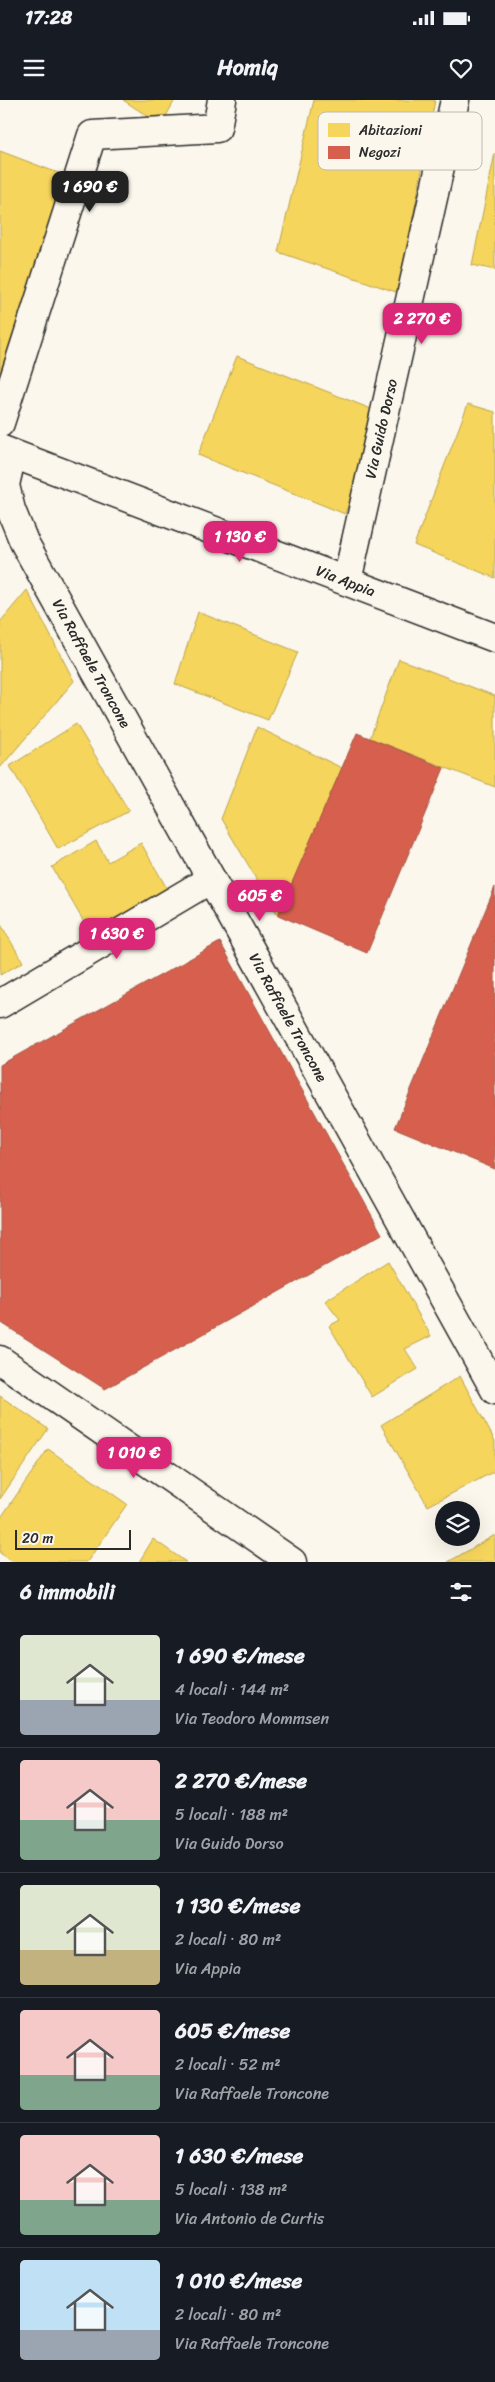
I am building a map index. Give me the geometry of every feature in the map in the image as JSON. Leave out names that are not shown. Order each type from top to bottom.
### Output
[{"type":"street","points":[[0,423],[92,135],[217,128],[222,100]]},
{"type":"street","name":"Via Guido Dorso","points":[[347,581],[439,170]]},
{"type":"street","name":"Via Appia","points":[[6,452],[495,638]]},
{"type":"street","name":"Via Raffaele Troncone","points":[[6,452],[5,485],[11,510],[24,542],[495,1390]]},
{"type":"street","points":[[0,1004],[212,879]]},
{"type":"street","points":[[0,1360],[292,1562]]},
{"type":"building: Abitazioni","points":[[123,100],[175,100],[161,125]]},
{"type":"building: Abitazioni","points":[[314,100],[435,100],[433,112],[318,112],[318,170],[422,170],[399,293],[278,252]]},
{"type":"building: Abitazioni","points":[[0,151],[66,176],[0,380]]},
{"type":"building: Abitazioni","points":[[495,153],[495,270],[472,265]]},
{"type":"building: Abitazioni","points":[[237,356],[379,412],[345,514],[198,455]]},
{"type":"building: Abitazioni","points":[[468,404],[495,412],[495,578],[414,545]]},
{"type":"building: Abitazioni","points":[[27,590],[74,681],[0,768],[0,622]]},
{"type":"building: Abitazioni","points":[[198,612],[298,652],[268,720],[175,684]]},
{"type":"building: Abitazioni","points":[[399,659],[495,696],[495,787],[370,738]]},
{"type":"building: Abitazioni","points":[[76,724],[129,811],[58,849],[10,766]]},
{"type":"building: Abitazioni","points":[[257,727],[342,768],[278,915],[221,819]]},
{"type":"building: Abitazioni","points":[[96,841],[108,862],[141,843],[173,899],[96,943],[52,867]]},
{"type":"building: Abitazioni","points":[[0,923],[23,962],[0,975]]},
{"type":"building: Abitazioni","points":[[388,1261],[431,1336],[405,1349],[418,1369],[372,1397],[329,1326],[340,1320],[325,1301]]},
{"type":"building: Abitazioni","points":[[460,1376],[495,1441],[495,1471],[428,1506],[381,1425]]},
{"type":"building: Abitazioni","points":[[0,1396],[48,1429],[0,1499]]},
{"type":"building: Abitazioni","points":[[48,1449],[127,1504],[87,1562],[13,1562],[0,1553],[0,1519]]},
{"type":"building: Abitazioni","points":[[495,1535],[495,1562],[448,1562],[476,1546],[480,1546],[480,1544]]},
{"type":"building: Abitazioni","points":[[153,1539],[186,1562],[139,1562]]},
{"type":"building: Negozi","points":[[357,733],[444,768],[367,953],[278,915]]},
{"type":"building: Negozi","points":[[495,887],[495,1169],[395,1128]]},
{"type":"building: Negozi","points":[[220,942],[382,1234],[105,1389],[0,1322],[0,1065]]}]
